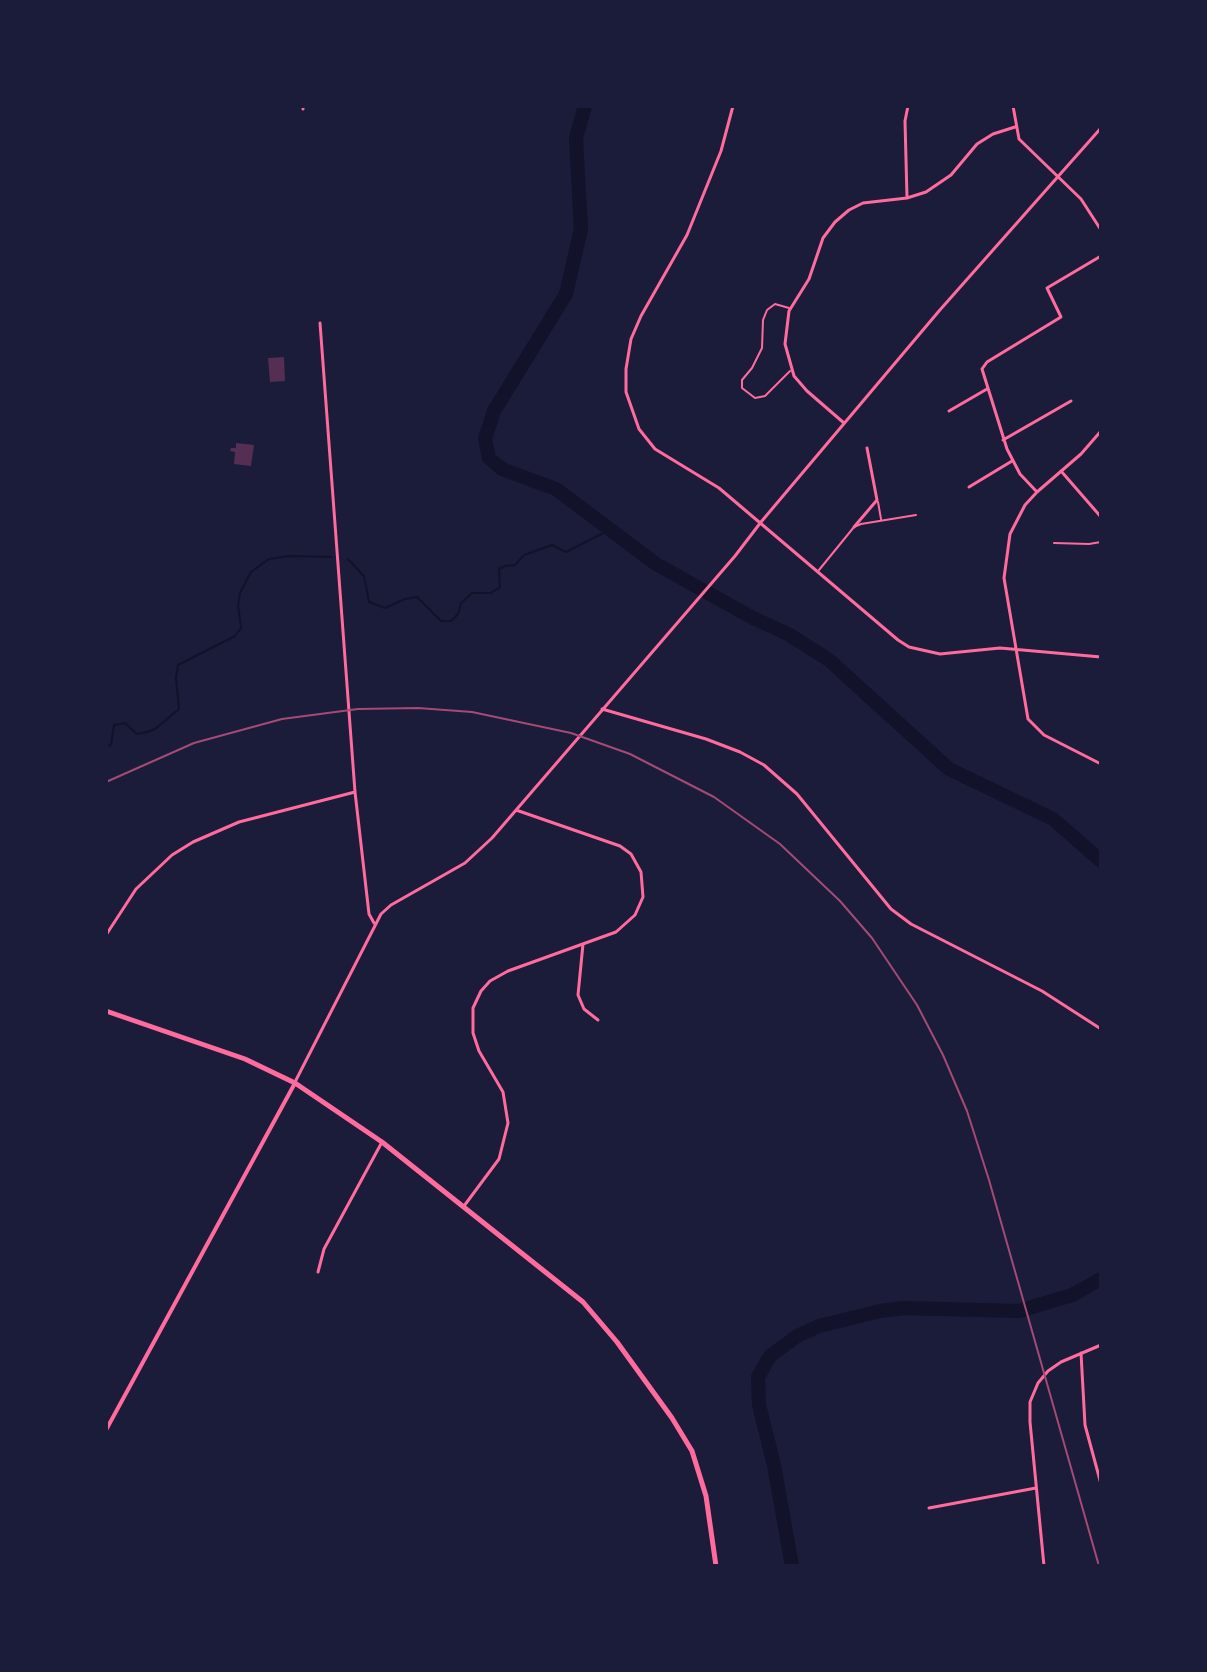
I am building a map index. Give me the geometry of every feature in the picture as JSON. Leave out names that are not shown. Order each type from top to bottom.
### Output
[{"type":"main road","points":[[106,1011],[255,1063],[295,1083],[382,1142],[555,1277],[593,1312],[672,1418],[692,1451],[701,1477],[716,1566]]},
{"type":"street","points":[[733,106],[721,151],[691,225],[635,327],[625,382],[639,429],[655,449],[719,488],[898,640],[915,649],[940,654],[993,648],[1101,657]]},
{"type":"street","points":[[907,198],[905,121],[908,106]]},
{"type":"street","points":[[1013,106],[1015,127],[1024,146],[1081,199],[1101,230]]},
{"type":"street","points":[[844,423],[807,391],[792,371],[785,344],[790,308],[809,279],[823,238],[835,222],[858,205],[926,192],[951,175],[967,153],[985,139],[1015,127]]},
{"type":"street","points":[[106,1430],[295,1083],[374,923],[391,905],[465,863],[492,838],[735,556],[844,423],[1101,128]]},
{"type":"street","points":[[1037,492],[1012,461],[982,373],[987,362],[1061,317],[1047,288],[1101,256]]},
{"type":"street","points":[[320,323],[355,792],[369,914],[374,923]]},
{"type":"street","points":[[949,411],[987,389]]},
{"type":"street","points":[[1003,440],[1071,401]]},
{"type":"street","points":[[1101,431],[1037,492],[1016,519],[1005,557],[1004,578],[1030,724],[1044,735],[1101,764]]},
{"type":"street","points":[[854,527],[877,500],[867,448]]},
{"type":"street","points":[[969,487],[1012,461]]},
{"type":"street","points":[[1061,471],[1101,517]]},
{"type":"street","points":[[602,709],[706,739],[764,765],[797,794],[891,909],[911,924],[1042,991],[1101,1029]]},
{"type":"street","points":[[106,935],[136,889],[172,855],[193,842],[239,822],[355,792]]},
{"type":"street","points":[[464,1206],[499,1159],[508,1123],[503,1092],[479,1051],[473,1033],[472,1014],[484,985],[497,976],[616,932],[635,915],[642,902],[644,887],[637,863],[620,846],[516,810]]},
{"type":"street","points":[[583,944],[578,995],[584,1009],[598,1020]]},
{"type":"street","points":[[318,1272],[324,1249],[382,1142]]},
{"type":"street","points":[[1044,1566],[1029,1412],[1033,1392],[1048,1371],[1101,1345]]},
{"type":"street","points":[[1081,1353],[1085,1425],[1101,1484]]},
{"type":"street","points":[[929,1508],[1036,1488]]},
{"type":"lane","points":[[790,308],[775,304],[767,310],[763,320],[762,348],[742,380],[742,388],[755,398],[765,396],[784,375],[792,371]]},
{"type":"lane","points":[[877,500],[881,520]]},
{"type":"lane","points":[[819,570],[854,527],[916,515]]},
{"type":"lane","points":[[1054,543],[1101,542]]},
{"type":"building","points":[[284,357],[285,381],[270,382],[268,358]]},
{"type":"building","points":[[236,443],[254,445],[251,466],[234,464],[235,452],[230,451],[236,448]]},
{"type":"waterway","points":[[585,106],[576,138],[581,229],[566,294],[494,411],[485,439],[489,458],[502,469],[556,489],[656,564],[788,634],[829,660],[949,769],[1053,819],[1101,861]]},
{"type":"waterway","points":[[348,559],[364,576],[369,602],[385,608],[417,597],[441,621],[451,621],[458,614],[461,603],[472,593],[491,593],[500,587],[499,569],[515,565],[524,555],[552,545],[566,552],[611,529]]},
{"type":"waterway","points":[[106,746],[111,745],[114,725],[125,723],[137,734],[147,732],[179,709],[178,665],[235,636],[241,628],[240,593],[251,572],[269,559],[332,557]]},
{"type":"waterway","points":[[792,1566],[774,1465],[759,1405],[758,1377],[770,1356],[797,1336],[819,1326],[880,1311],[903,1308],[1019,1311],[1072,1295],[1101,1279]]},
{"type":"railway","points":[[106,782],[194,743],[282,719],[358,709],[418,708],[472,712],[571,733],[630,754],[714,797],[780,844],[840,901],[872,938],[917,1005],[943,1055],[967,1111],[989,1180],[1099,1566]]}]
